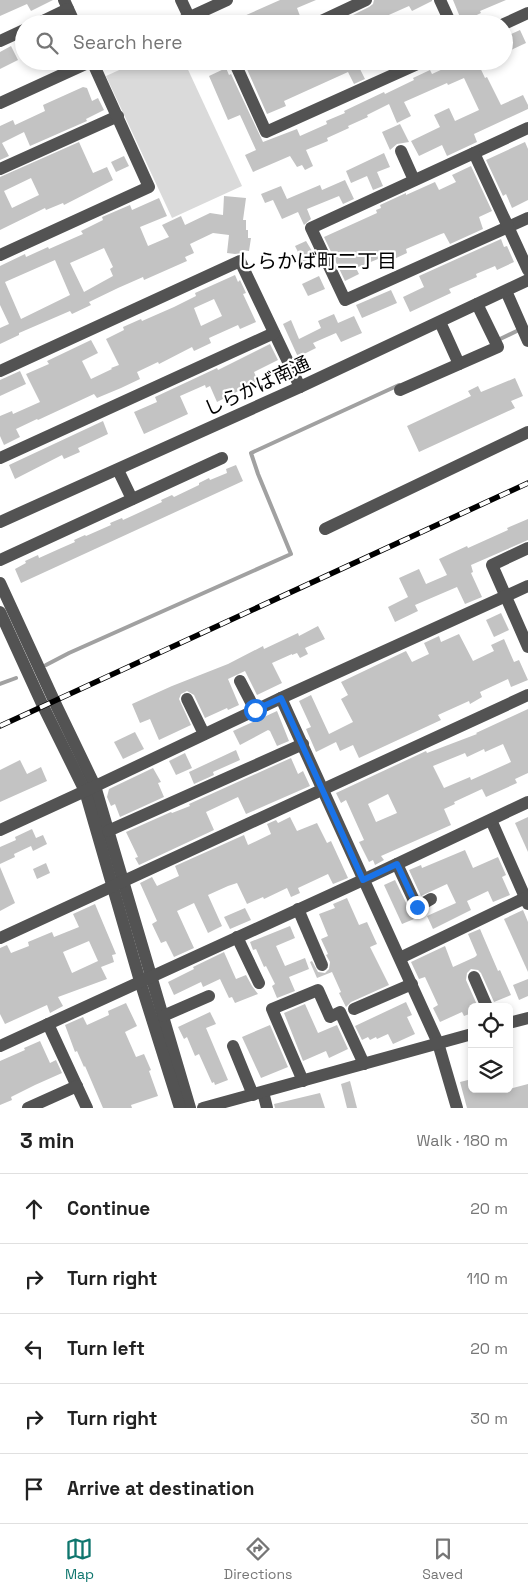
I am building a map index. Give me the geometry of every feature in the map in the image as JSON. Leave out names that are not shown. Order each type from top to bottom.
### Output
[{"type":"street","points":[[181,0],[188,15]]},
{"type":"street","points":[[195,15],[227,0]]},
{"type":"street","points":[[334,15],[366,0]]},
{"type":"street","points":[[440,0],[447,15]]},
{"type":"street","points":[[51,15],[66,5]]},
{"type":"street","points":[[513,20],[528,13]]},
{"type":"street","points":[[0,41],[15,34]]},
{"type":"street","points":[[0,103],[72,70]]},
{"type":"street","points":[[0,255],[148,187],[96,70]]},
{"type":"street","points":[[238,70],[266,132],[404,70]]},
{"type":"street","points":[[0,169],[118,116]]},
{"type":"street","points":[[528,128],[311,228],[345,300],[528,218]]},
{"type":"street","points":[[401,151],[414,180]]},
{"type":"street","points":[[474,152],[528,270]]},
{"type":"street","points":[[0,371],[240,261],[300,387]]},
{"type":"street","name":"しらかば南通","points":[[0,522],[300,387],[528,280]]},
{"type":"street","points":[[506,291],[527,337]]},
{"type":"street","points":[[400,390],[498,347],[477,304]]},
{"type":"street","points":[[440,322],[459,364]]},
{"type":"street","points":[[0,458],[274,333]]},
{"type":"street","points":[[325,529],[528,432]]},
{"type":"street","points":[[0,560],[222,458]]},
{"type":"street","points":[[118,470],[132,499]]},
{"type":"street","points":[[528,548],[492,565],[528,647]]},
{"type":"street","points":[[0,583],[108,831],[118,884]]},
{"type":"street","points":[[0,830],[255,710],[528,586]]},
{"type":"street","points":[[0,612],[43,706],[90,788],[146,978],[180,1108]]},
{"type":"street","points":[[240,681],[255,710]]},
{"type":"street","points":[[0,938],[528,695]]},
{"type":"street","points":[[281,698],[438,1043],[457,1108]]},
{"type":"street","points":[[187,699],[204,734]]},
{"type":"street","points":[[108,831],[303,744]]},
{"type":"street","points":[[0,1046],[363,880],[528,802]]},
{"type":"street","points":[[400,958],[527,901],[491,820]]},
{"type":"street","points":[[397,864],[417,907],[431,899]]},
{"type":"street","points":[[298,909],[322,965]]},
{"type":"street","points":[[237,936],[259,983]]},
{"type":"street","points":[[146,978],[163,1016],[190,1108]]},
{"type":"street","points":[[474,978],[485,1003]]},
{"type":"street","points":[[354,1009],[412,984]]},
{"type":"street","points":[[303,1081],[272,1009],[318,990],[330,1017],[340,1012],[364,1064]]},
{"type":"street","points":[[163,1016],[209,996]]},
{"type":"street","points":[[513,1023],[528,1018]]},
{"type":"street","points":[[48,1024],[88,1108]]},
{"type":"street","points":[[203,1108],[468,1035]]},
{"type":"street","points":[[233,1046],[267,1108]]},
{"type":"street","points":[[28,1108],[77,1086]]},
{"type":"shaded area","points":[[119,70],[188,70],[242,186],[172,218],[106,76]]},
{"type":"building","points":[[0,0],[53,0],[31,11],[27,4],[0,16]]},
{"type":"building","points":[[280,0],[316,0],[297,8],[300,15],[246,15]]},
{"type":"building","points":[[374,0],[432,0],[412,11],[409,6],[389,15],[353,15],[373,4]]},
{"type":"building","points":[[453,0],[506,0],[480,11],[481,13],[477,15],[459,15]]},
{"type":"building","points":[[520,30],[526,43],[513,49],[513,33]]},
{"type":"building","points":[[11,46],[15,54],[15,62],[0,69],[0,52]]},
{"type":"building","points":[[222,70],[227,70],[229,75],[231,74],[263,142],[297,129],[300,136],[327,124],[326,121],[345,113],[344,111],[384,92],[385,94],[430,70],[432,74],[441,70],[481,70],[485,78],[487,77],[501,105],[523,95],[528,109],[474,134],[477,142],[447,156],[442,145],[419,156],[411,141],[440,127],[434,115],[449,108],[455,121],[479,110],[464,78],[448,85],[447,83],[404,102],[411,116],[397,123],[389,104],[367,115],[368,117],[348,126],[349,128],[327,138],[328,141],[306,150],[313,166],[305,170],[302,165],[297,167],[290,156],[253,172],[245,155],[256,150],[240,115],[228,120],[209,76]]},
{"type":"building","points":[[247,70],[360,70],[365,79],[354,84],[348,72],[284,101],[286,106],[267,114]]},
{"type":"building","points":[[83,87],[87,88],[92,101],[98,98],[104,110],[86,119],[87,121],[30,146],[24,132],[2,143],[9,156],[0,160],[0,126],[13,120],[15,125],[45,111],[43,105]]},
{"type":"building","points":[[400,124],[409,142],[397,144],[390,150],[382,132]]},
{"type":"building","points":[[79,142],[93,173],[107,167],[113,180],[64,205],[63,203],[46,210],[45,208],[0,230],[0,177]],"holes":[[[31,178],[39,195],[12,208],[4,191]]]},
{"type":"building","points":[[525,142],[528,149],[528,200],[512,208],[506,194],[503,196],[486,160]]},
{"type":"building","points":[[384,153],[390,167],[377,172],[383,186],[373,190],[367,176],[351,183],[346,171]]},
{"type":"building","points":[[124,156],[129,166],[116,172],[111,162]]},
{"type":"building","points":[[471,166],[492,211],[479,217],[483,229],[450,244],[444,233],[441,234],[406,249],[407,253],[381,265],[378,259],[356,268],[359,274],[345,281],[324,237],[377,213],[376,210],[381,208],[380,205],[406,193],[406,195],[435,182],[439,190],[456,182],[452,175]]},
{"type":"building","points":[[345,180],[354,199],[343,204],[339,196],[307,209],[311,219],[304,225],[298,212],[282,219],[273,200],[265,203],[261,194],[281,186],[287,199],[320,185],[322,190]]},
{"type":"building","points":[[224,196],[246,198],[243,220],[246,220],[248,238],[251,238],[249,251],[242,250],[242,253],[235,254],[227,253],[229,235],[213,233],[190,244],[194,253],[185,257],[187,261],[144,280],[143,277],[118,288],[89,302],[91,305],[72,314],[70,311],[19,333],[19,335],[0,344],[0,328],[9,324],[0,305],[0,266],[25,254],[26,257],[83,234],[81,231],[103,220],[102,217],[130,205],[132,210],[159,198],[167,216],[140,227],[148,246],[169,237],[162,225],[181,216],[185,225],[210,213],[223,215]],"holes":[[[104,248],[113,267],[110,269],[113,276],[84,292],[70,263]],[[55,260],[70,295],[21,319],[5,282]]]},
{"type":"building","points":[[501,239],[504,247],[507,246],[514,262],[497,270],[495,266],[476,274],[477,277],[449,289],[451,293],[410,312],[403,297],[424,287],[419,276]]},
{"type":"building","points":[[306,241],[315,256],[303,262],[295,246]]},
{"type":"building","points":[[235,275],[238,282],[240,280],[246,293],[243,294],[256,322],[240,329],[238,325],[209,338],[211,343],[194,351],[192,347],[159,364],[158,362],[137,372],[140,379],[121,388],[97,398],[94,394],[16,429],[20,437],[4,445],[0,436],[0,416],[12,411],[13,414],[40,402],[26,374],[49,364],[47,361],[91,340],[98,353],[82,361],[91,379],[112,369],[119,365],[106,339],[124,330],[123,327],[141,319],[142,321],[196,296],[195,293]],"holes":[[[214,299],[222,316],[201,326],[194,308]]]},
{"type":"building","points":[[319,276],[325,289],[308,296],[302,284]]},
{"type":"building","points":[[391,290],[397,303],[362,318],[356,305]]},
{"type":"building","points":[[334,314],[338,323],[354,316],[362,333],[341,342],[336,333],[313,343],[316,348],[298,357],[283,324],[291,320],[299,339],[321,328],[318,321]]},
{"type":"building","points":[[270,344],[278,360],[254,372],[258,381],[217,402],[210,386],[206,388],[205,385],[180,396],[188,414],[144,434],[134,412],[157,402],[155,397],[217,368],[218,370]]},
{"type":"building","points":[[20,371],[26,384],[0,396],[0,380]]},
{"type":"building","points":[[515,378],[523,396],[511,401],[515,408],[419,452],[407,426],[471,396],[468,391],[478,386],[481,392]]},
{"type":"building","points":[[103,421],[108,434],[78,448],[80,452],[64,459],[62,455],[15,479],[9,465]]},
{"type":"building","points":[[236,465],[243,481],[21,583],[15,569],[26,563],[25,561],[38,555],[39,558],[75,542],[74,540],[111,525],[110,523],[122,518],[123,520],[162,502],[161,500],[172,495],[174,497],[209,478],[210,480],[227,473],[226,469]]},
{"type":"building","points":[[528,519],[528,540],[471,565],[473,572],[471,573],[482,597],[465,604],[457,587],[415,605],[418,611],[395,622],[388,607],[408,597],[399,578],[419,569],[426,584],[447,575],[439,559],[467,546],[468,548]]},
{"type":"building","points":[[501,613],[509,630],[494,637],[486,620]]},
{"type":"building","points":[[318,626],[325,639],[305,648],[308,654],[300,658],[297,653],[292,654],[272,663],[282,683],[257,695],[245,671],[228,679],[239,705],[205,718],[194,695],[187,691],[181,694],[179,699],[191,725],[159,740],[150,719],[140,723],[132,704],[228,664],[263,646],[264,649],[298,633],[299,636]]},
{"type":"building","points":[[459,634],[473,661],[494,651],[491,645],[504,639],[514,662],[519,660],[528,680],[511,687],[508,679],[480,692],[482,697],[470,704],[469,701],[438,715],[441,720],[359,758],[353,745],[340,751],[336,742],[316,752],[306,729],[311,727],[299,701],[311,695],[329,734],[353,722],[341,699],[348,695],[341,682],[406,651],[412,662],[429,654],[424,643],[439,636],[441,642]]},
{"type":"building","points":[[528,709],[528,773],[515,779],[517,783],[486,797],[482,789],[454,802],[455,804],[444,809],[451,825],[381,856],[384,860],[375,865],[373,860],[369,862],[359,842],[364,840],[346,800],[341,803],[336,793],[426,751],[427,753]],"holes":[[[503,744],[511,762],[471,780],[470,777],[444,788],[433,766],[465,753],[467,757],[484,749],[485,752]],[[388,794],[397,813],[376,822],[368,804]]]},
{"type":"building","points":[[277,711],[289,741],[277,746],[268,730],[240,745],[233,731]]},
{"type":"building","points":[[135,732],[144,749],[123,759],[114,742]]},
{"type":"building","points":[[236,750],[240,760],[213,772],[214,775],[194,784],[189,772]]},
{"type":"building","points":[[185,753],[192,768],[176,775],[169,761]]},
{"type":"building","points":[[291,758],[298,774],[303,771],[310,786],[246,814],[238,797],[206,812],[214,830],[139,865],[135,858],[138,857],[126,832],[171,812],[190,806],[189,804]]},
{"type":"building","points":[[20,760],[27,774],[41,767],[47,781],[0,802],[0,770]]},
{"type":"building","points":[[153,768],[161,782],[158,783],[164,797],[120,817],[115,804],[111,806],[107,797],[109,789]]},
{"type":"building","points":[[290,817],[297,831],[317,823],[327,843],[331,841],[348,878],[333,884],[328,874],[298,888],[300,893],[291,897],[287,888],[264,899],[263,897],[247,904],[237,883],[208,895],[222,926],[208,933],[194,903],[177,911],[194,948],[174,957],[166,941],[161,943],[152,924],[157,921],[140,883],[152,877],[157,886],[179,876],[175,866],[244,835],[248,845],[271,834],[267,824],[276,820],[278,823]]},
{"type":"building","points":[[528,817],[528,852],[515,823]]},
{"type":"building","points":[[32,829],[36,838],[43,835],[47,844],[33,851],[31,846],[14,854],[15,857],[0,864],[0,847],[16,840],[15,837]]},
{"type":"building","points":[[465,850],[473,868],[498,857],[506,875],[502,877],[510,895],[493,902],[488,891],[467,901],[471,910],[433,929],[427,916],[456,903],[447,884],[421,896],[409,870],[421,865],[422,868]]},
{"type":"building","points":[[46,863],[50,873],[37,879],[33,869]]},
{"type":"building","points":[[0,867],[15,903],[0,911]]},
{"type":"building","points":[[395,880],[414,919],[402,924],[384,885]]},
{"type":"building","points":[[347,898],[359,925],[367,922],[377,944],[370,947],[389,985],[351,1002],[346,1007],[332,972],[317,978],[310,962],[312,961],[318,972],[325,973],[329,969],[330,962],[326,955],[328,954],[321,939],[328,936],[319,914],[335,908],[333,904]]},
{"type":"building","points":[[95,904],[116,954],[112,955],[114,962],[101,967],[107,979],[58,997],[63,1006],[50,1013],[47,1005],[5,1024],[0,1014],[0,948],[7,945],[11,953],[29,946],[28,942],[52,932],[54,937],[79,927],[73,914]],"holes":[[[89,941],[98,961],[72,973],[63,952]]]},
{"type":"building","points":[[245,908],[251,920],[230,929],[224,917]]},
{"type":"building","points":[[523,910],[528,922],[528,972],[504,919]]},
{"type":"building","points":[[290,926],[295,938],[276,946],[285,966],[305,958],[309,969],[289,977],[295,991],[277,998],[272,986],[275,984],[266,966],[264,967],[256,949],[253,950],[250,942]]},
{"type":"building","points":[[480,929],[498,971],[500,970],[511,995],[494,1002],[481,973],[478,970],[471,969],[467,973],[466,980],[476,1003],[468,1003],[468,1014],[464,1016],[462,1012],[440,1022],[433,1008],[438,1005],[425,977],[419,979],[411,962],[445,946],[453,967],[475,957],[477,955],[468,934]]},
{"type":"building","points":[[224,952],[236,979],[246,975],[258,994],[235,1003],[232,997],[229,998],[220,979],[203,987],[201,982],[174,995],[168,982]]},
{"type":"building","points":[[528,979],[528,996],[519,1000],[513,985]]},
{"type":"building","points":[[406,1002],[412,1015],[407,1017],[415,1034],[393,1044],[388,1034],[377,1039],[376,1037],[370,1040],[368,1037],[362,1040],[355,1026]]},
{"type":"building","points":[[126,1003],[137,1026],[125,1032],[136,1057],[144,1054],[151,1070],[149,1071],[158,1096],[131,1105],[132,1108],[103,1108],[85,1066],[77,1051],[75,1052],[65,1025],[83,1017],[87,1025],[109,1015],[108,1011]]},
{"type":"building","points":[[305,1004],[318,1033],[337,1025],[348,1049],[329,1058],[326,1051],[303,1061],[284,1013]]},
{"type":"building","points":[[210,1012],[216,1024],[206,1028],[228,1080],[215,1085],[214,1082],[212,1083],[199,1054],[195,1056],[187,1037],[184,1039],[178,1027]]},
{"type":"building","points":[[270,1025],[288,1067],[261,1078],[242,1037]]},
{"type":"building","points":[[40,1041],[50,1063],[56,1060],[62,1073],[11,1097],[12,1100],[0,1105],[0,1061]]},
{"type":"building","points":[[468,1080],[468,1093],[513,1093],[513,1088],[528,1084],[528,1108],[467,1108],[460,1082]]},
{"type":"building","points":[[350,1081],[357,1108],[347,1108],[341,1084]]},
{"type":"building","points":[[320,1093],[325,1108],[275,1108],[274,1104]]},
{"type":"waterway","points":[[498,340],[521,329]]},
{"type":"waterway","points":[[46,665],[291,554],[251,453],[399,385]]},
{"type":"waterway","points":[[0,684],[16,678]]},
{"type":"railway","points":[[0,726],[528,483]]},
{"type":"district","name":"しらかば町二丁目","points":[[317,261]]},
{"type":"route","points":[[255,710],[281,698],[363,880],[397,864],[417,907]]}]
